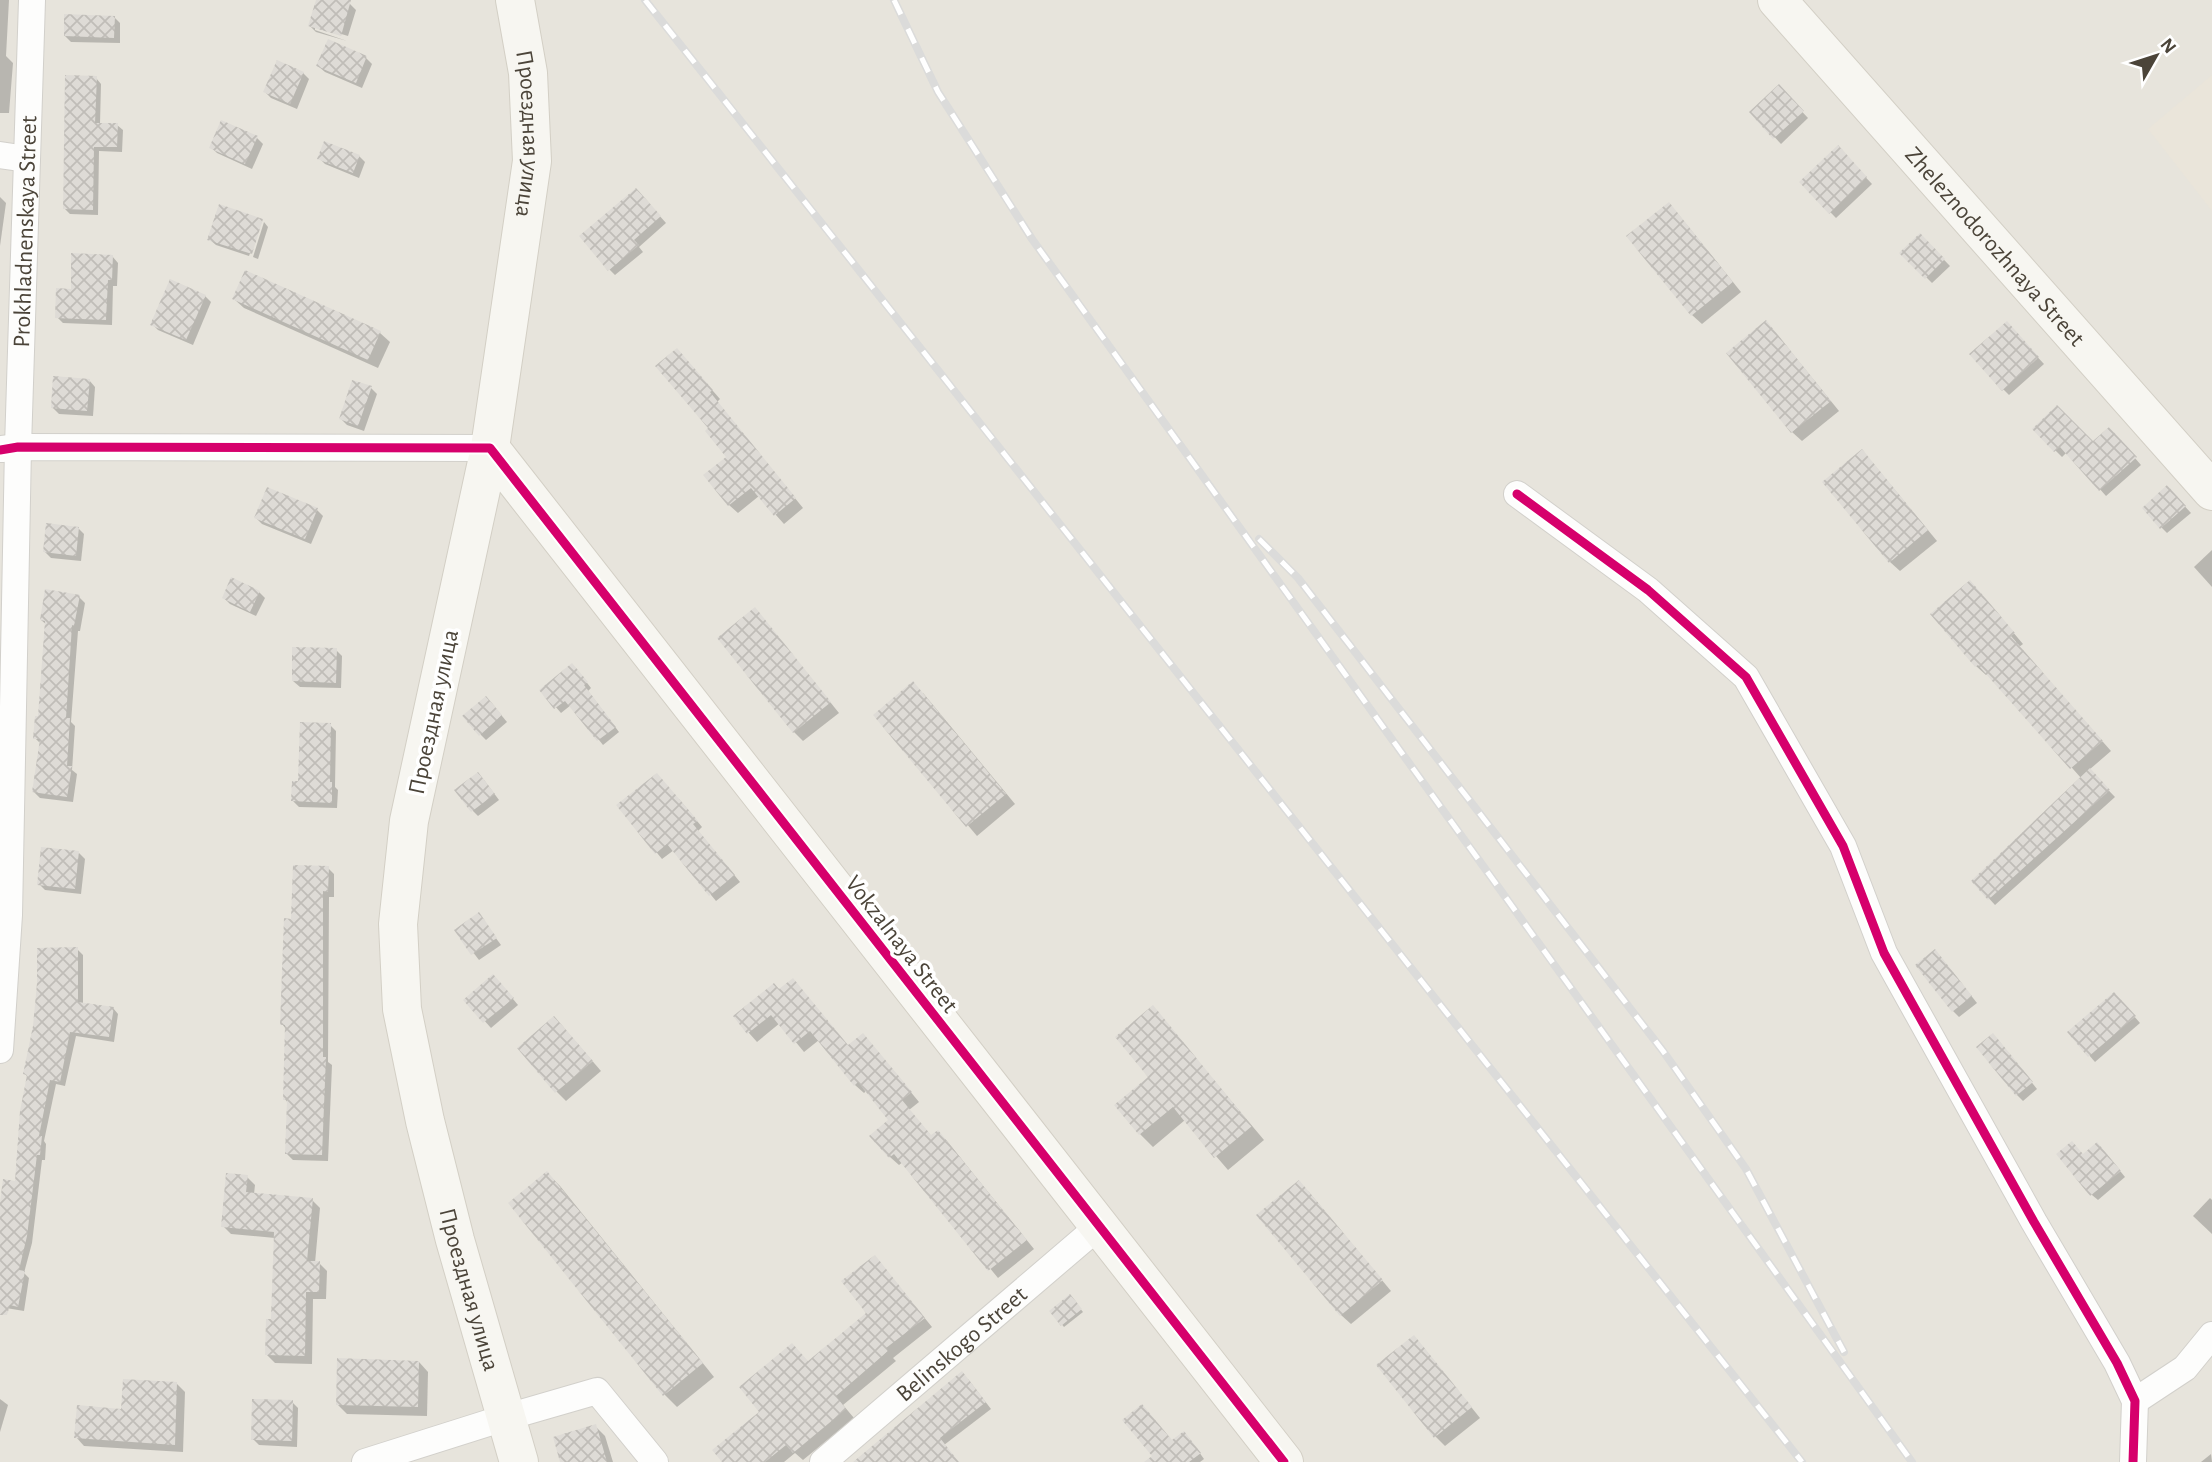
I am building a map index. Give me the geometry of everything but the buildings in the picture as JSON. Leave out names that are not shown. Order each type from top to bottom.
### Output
[{"type":"street","name":"Prokhladnenskaya Street","points":[[0,1050],[9,915],[6,777],[9,448],[27,159],[32,0]]},
{"type":"street","name":"Проездная улица","points":[[515,0],[528,73],[533,161],[490,448],[409,821],[398,924],[402,1009],[425,1121],[455,1240],[519,1462]]},
{"type":"street","name":"Zheleznodorozhnaya Street","points":[[1777,0],[2212,491]]},
{"type":"street","points":[[0,155],[27,159]]},
{"type":"street","points":[[9,448],[490,448]]},
{"type":"street","name":"Vokzalnaya Street","points":[[490,448],[1284,1462]]},
{"type":"street","points":[[1517,495],[1648,590],[1746,677],[1843,846],[1884,953],[2034,1222],[2117,1363],[2135,1401],[2133,1462]]},
{"type":"street","name":"Belinskogo Street","points":[[823,1462],[1099,1226]]},
{"type":"street","points":[[2135,1401],[2185,1368],[2212,1335]]},
{"type":"street","points":[[365,1462],[597,1391],[655,1462]]},
{"type":"shaded area","points":[[0,0],[2212,0],[2212,1462],[0,1462]]},
{"type":"shaded area","points":[[2212,75],[2212,211],[2148,129]]},
{"type":"railway","points":[[645,0],[1802,1462]]},
{"type":"railway","points":[[894,0],[938,92],[1032,239],[1912,1462]]},
{"type":"railway","points":[[1259,539],[1298,578],[1663,1051],[1746,1169],[1844,1352]]},
{"type":"cycle path","points":[[0,450],[18,447],[490,448],[1284,1462]]},
{"type":"cycle path","points":[[1517,494],[1648,590],[1746,677],[1843,846],[1884,953],[2034,1222],[2117,1363],[2135,1401],[2133,1462]]}]
